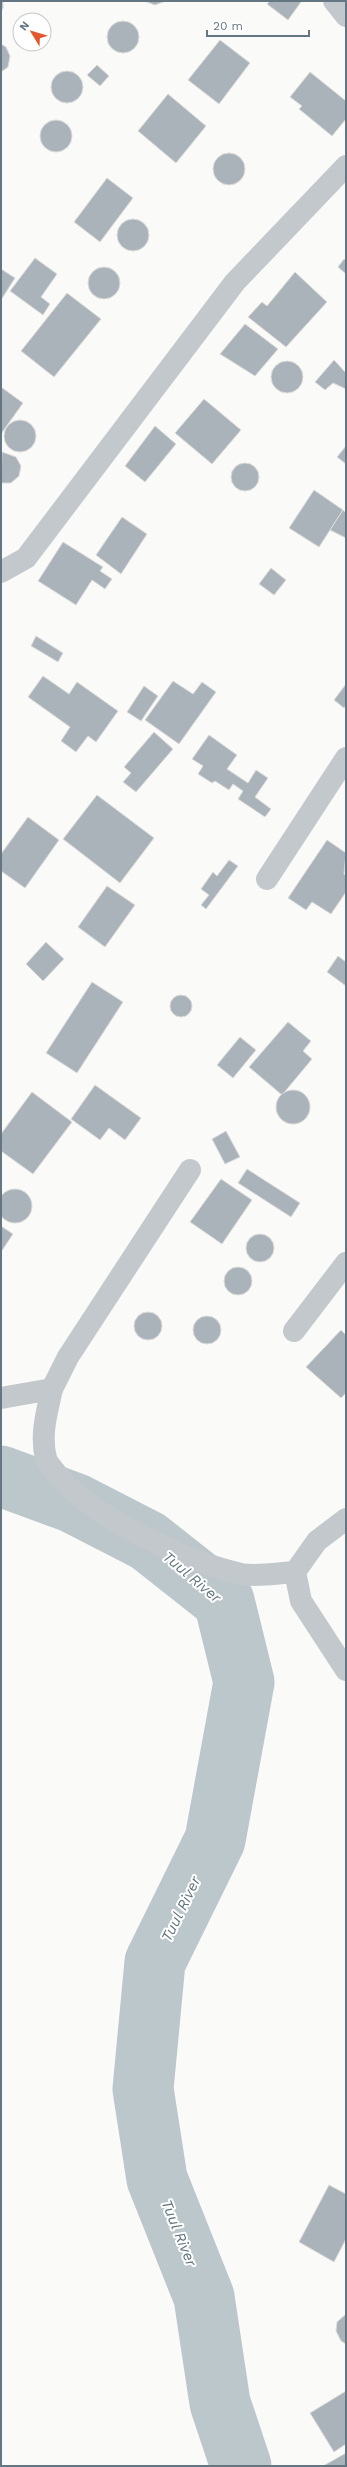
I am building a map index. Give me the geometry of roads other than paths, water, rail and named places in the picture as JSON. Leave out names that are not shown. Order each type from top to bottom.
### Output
[{"type":"street","points":[[334,1],[346,16]]},
{"type":"street","points":[[1,572],[26,558],[235,282],[346,166]]},
{"type":"street","points":[[267,879],[346,758]]},
{"type":"street","points":[[190,1170],[68,1357],[52,1389],[45,1425],[46,1459],[67,1486],[122,1524],[170,1550],[190,1558],[242,1574],[295,1572]]},
{"type":"street","points":[[294,1331],[346,1263]]},
{"type":"street","points":[[1,1398],[52,1389]]},
{"type":"street","points":[[346,1519],[317,1541],[295,1572],[301,1601],[346,1670]]},
{"type":"waterway","name":"Tuul River","points":[[1,1476],[74,1503],[148,1541],[224,1601],[244,1682],[215,1840],[155,1962],[143,2089],[157,2179],[204,2297],[220,2403],[241,2466]]}]
